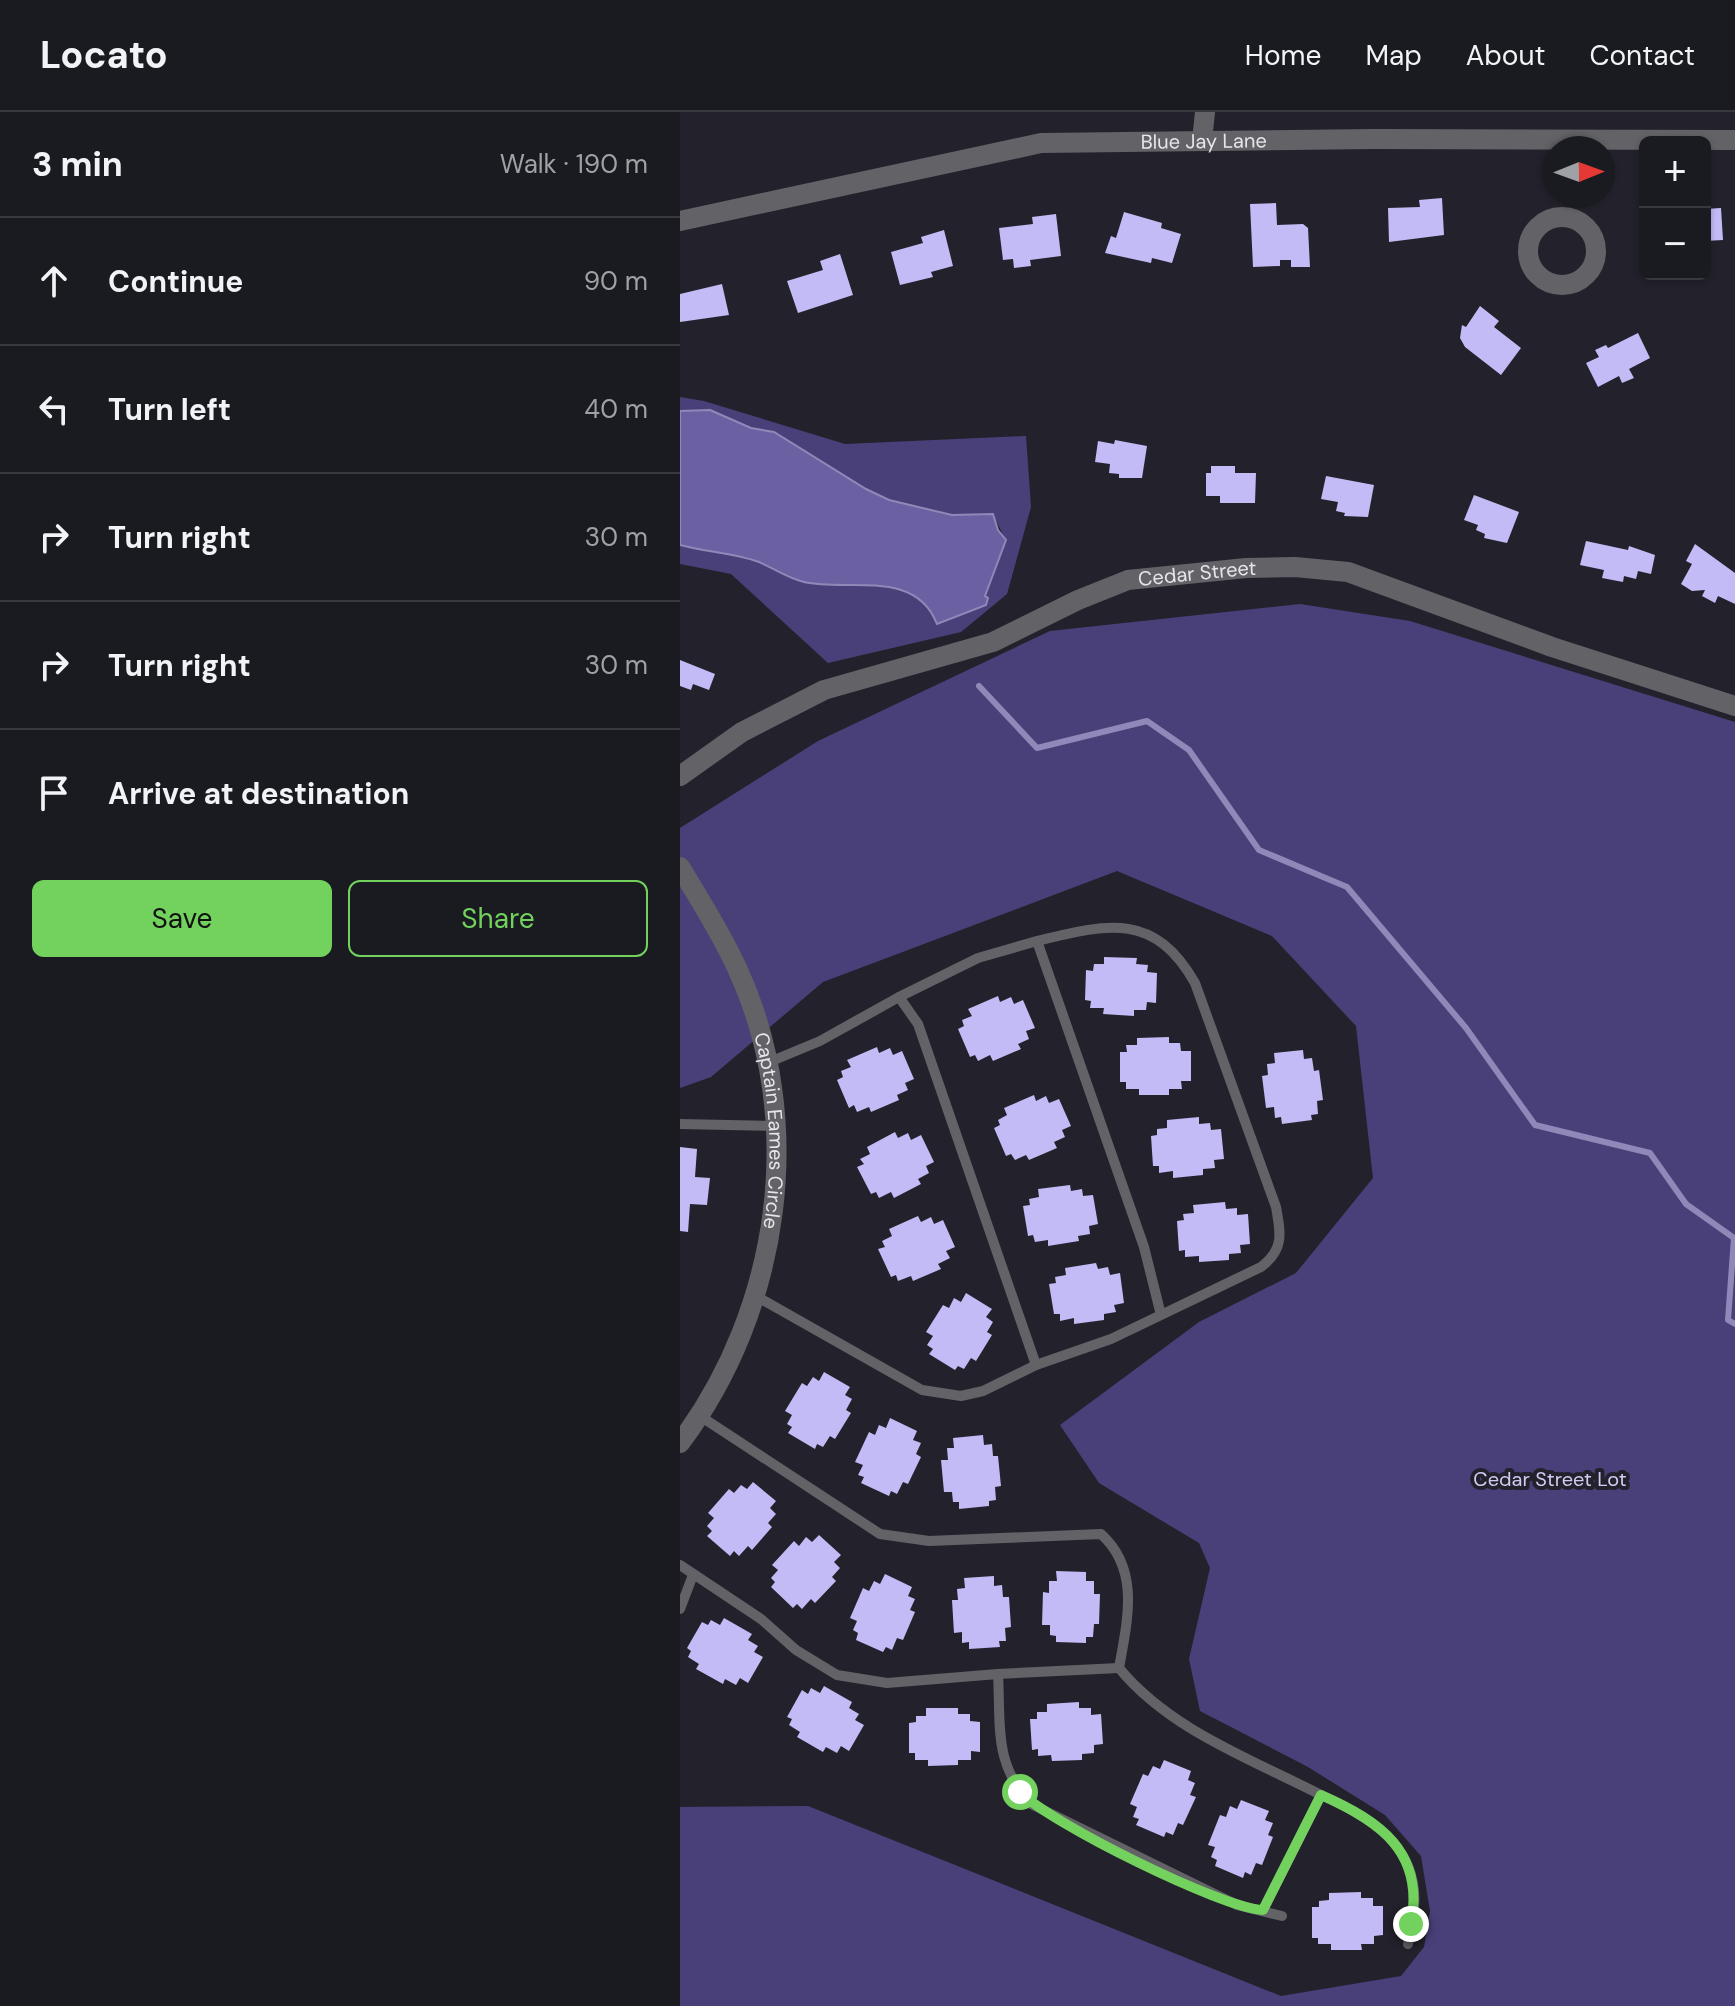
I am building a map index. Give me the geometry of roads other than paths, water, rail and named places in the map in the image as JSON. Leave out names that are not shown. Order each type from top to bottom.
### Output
[{"type":"street","points":[[1202,141],[1205,112]]},
{"type":"street","name":"Blue Jay Lane","points":[[1615,143],[1735,140]]},
{"type":"street","name":"Blue Jay Lane","points":[[680,221],[1041,143],[1543,144]]},
{"type":"street","name":"Cedar Street","points":[[680,776],[742,732],[824,690],[993,642],[1078,600],[1128,580],[1246,568],[1295,567],[1348,572],[1552,647],[1735,706]]},
{"type":"street","name":"Captain Eames Circle","points":[[680,867],[738,969],[767,1063],[777,1126],[774,1204],[765,1257],[754,1295],[734,1350],[700,1416],[680,1443]]},
{"type":"lane","points":[[754,1295],[909,1383],[934,1393],[961,1396],[983,1391],[1036,1365],[1111,1339],[1261,1267],[1276,1256],[1281,1232],[1261,1163],[1216,1035],[1180,956],[1156,936],[1136,928],[1090,928],[978,958],[820,1041],[767,1063]]},
{"type":"lane","points":[[1037,941],[1144,1247],[1161,1315]]},
{"type":"lane","points":[[899,997],[918,1024],[1036,1365]]},
{"type":"lane","points":[[680,1124],[777,1126]]},
{"type":"lane","points":[[700,1416],[880,1534],[929,1541],[1101,1534],[1119,1556],[1128,1586],[1119,1668]]},
{"type":"lane","points":[[680,1565],[761,1619],[796,1650],[837,1675],[887,1683],[1119,1668],[1164,1712],[1321,1795],[1354,1809],[1396,1843],[1413,1883],[1414,1906],[1408,1944]]},
{"type":"lane","points":[[680,1609],[693,1575]]},
{"type":"lane","points":[[998,1674],[1001,1755],[1020,1792],[1031,1804],[1158,1869],[1237,1905],[1282,1916]]},
{"type":"lane","points":[[1263,1910],[1321,1795]]},
{"type":"waterway","points":[[979,686],[1037,748],[1147,721],[1189,750],[1259,850],[1347,887],[1466,1028],[1535,1125],[1650,1153],[1686,1204],[1734,1238],[1728,1320],[1735,1324]]},
{"type":"park label","name":"Cedar Street Lot","points":[[1550,1479]]}]
